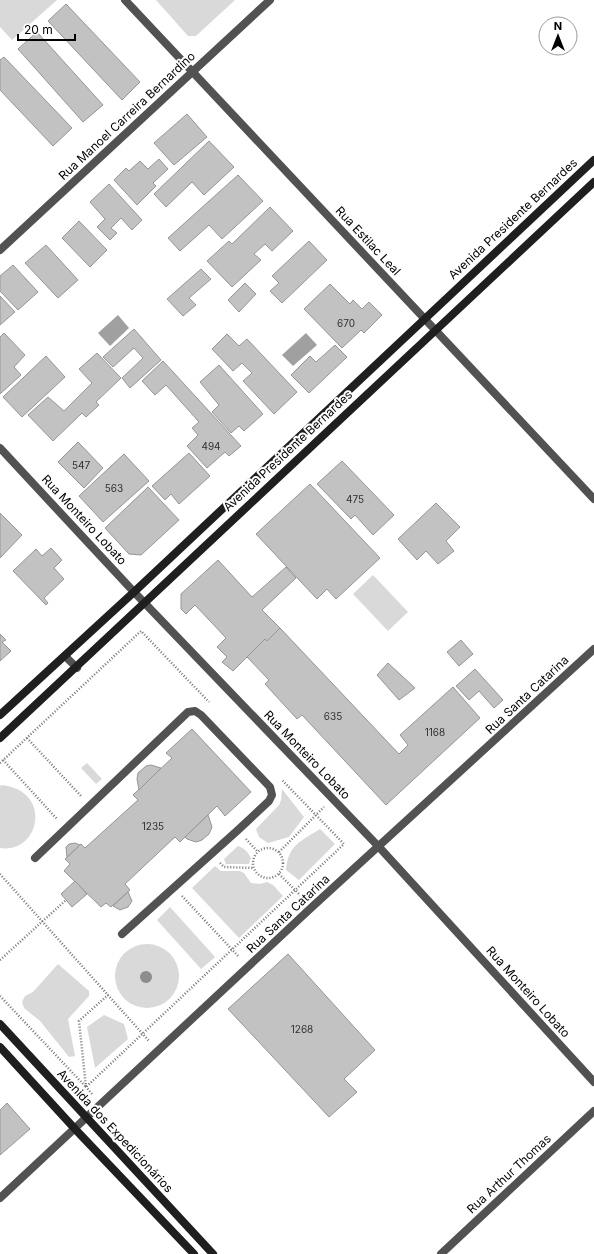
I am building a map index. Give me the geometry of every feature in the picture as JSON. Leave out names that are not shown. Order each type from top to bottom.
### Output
[{"type":"street","name":"Rua Estilac Leal","points":[[125,0],[594,499]]},
{"type":"street","name":"Rua Manoel Carreira Bernardino","points":[[0,250],[270,0]]},
{"type":"street","name":"Avenida Presidente Bernardes","points":[[0,715],[134,592],[424,318],[594,160]]},
{"type":"street","name":"Avenida Presidente Bernardes","points":[[0,738],[145,603],[316,440],[594,182]]},
{"type":"street","points":[[306,429],[316,440]]},
{"type":"street","name":"Rua Monteiro Lobato","points":[[0,448],[134,592],[379,847],[594,1082]]},
{"type":"street","name":"Rua Santa Catarina","points":[[0,1198],[102,1105],[312,907],[594,649]]},
{"type":"street","points":[[65,656],[76,668]]},
{"type":"street","points":[[35,858],[183,716],[188,712],[195,711],[201,715],[270,787],[272,795],[269,801],[212,854],[122,934]]},
{"type":"street","name":"Avenida dos Expedicionários","points":[[0,1024],[213,1254]]},
{"type":"street","points":[[0,1047],[75,1130],[194,1254],[203,1244]]},
{"type":"street","name":"Rua Arthur Thomas","points":[[441,1254],[594,1111]]},
{"type":"path","points":[[0,763],[88,680]]},
{"type":"path","points":[[27,738],[90,805]]},
{"type":"path","points":[[3,760],[66,828]]},
{"type":"path","points":[[279,852],[333,799]]},
{"type":"path","points":[[270,848],[279,852],[283,863],[279,874],[270,878],[264,878],[256,872],[254,868],[254,857],[261,849],[270,848]]},
{"type":"path","points":[[212,854],[224,867],[254,868]]},
{"type":"path","points":[[0,874],[158,1052]]},
{"type":"path","points":[[279,874],[312,907]]},
{"type":"path","points":[[174,887],[249,967]]},
{"type":"path","points":[[0,960],[66,900]]},
{"type":"path","points":[[86,1086],[231,949]]},
{"type":"path","points":[[86,1086],[79,1021],[108,995]]},
{"type":"path","points":[[0,996],[86,1086],[102,1105]]},
{"type":"shaded area","points":[[0,0],[57,0],[12,40],[0,27]]},
{"type":"shaded area","points":[[156,0],[235,0],[196,36],[188,36]]},
{"type":"shaded area","points":[[118,315],[129,328],[110,346],[98,333]]},
{"type":"shaded area","points":[[306,333],[317,345],[293,366],[282,355]]},
{"type":"shaded area","points":[[373,575],[408,612],[388,631],[353,594]]},
{"type":"shaded area","points":[[87,763],[102,779],[96,784],[81,768]]},
{"type":"shaded area","points":[[2,785],[18,790],[29,798],[34,809],[35,821],[32,832],[24,842],[14,847],[0,848],[0,786]]},
{"type":"shaded area","points":[[282,789],[304,817],[289,837],[268,843],[259,837],[256,829],[279,805]]},
{"type":"shaded area","points":[[320,829],[335,844],[299,880],[286,870],[289,855],[301,841]]},
{"type":"shaded area","points":[[238,846],[244,849],[250,856],[251,858],[249,864],[226,864],[224,859]]},
{"type":"shaded area","points":[[215,866],[221,871],[240,871],[244,873],[251,883],[260,884],[267,882],[273,885],[283,896],[239,938],[192,888]]},
{"type":"shaded area","points":[[170,907],[215,957],[201,969],[157,920]]},
{"type":"shaded area","points":[[147,944],[159,947],[170,953],[176,964],[179,976],[176,988],[170,999],[159,1005],[147,1008],[135,1005],[124,999],[118,988],[115,976],[118,964],[124,953],[135,947]]},
{"type":"shaded area","points":[[58,964],[89,991],[89,996],[68,1019],[75,1056],[69,1057],[40,1021],[24,1008],[22,1002],[25,996],[33,992]]},
{"type":"shaded area","points":[[104,1015],[124,1024],[128,1039],[95,1068],[87,1027]]},
{"type":"building","points":[[66,4],[140,82],[122,100],[48,21]]},
{"type":"building","points":[[37,32],[103,105],[83,122],[18,49]]},
{"type":"building","points":[[4,57],[72,128],[53,146],[0,90],[0,60]]},
{"type":"building","points":[[187,114],[207,137],[174,165],[154,143]]},
{"type":"building","points":[[209,141],[234,167],[204,195],[192,182],[166,207],[154,194]]},
{"type":"building","points":[[159,159],[168,169],[153,183],[156,186],[137,205],[114,180],[126,168],[129,171],[140,161],[148,169]]},
{"type":"building","points":[[238,175],[263,201],[222,239],[209,225],[180,251],[168,238]]},
{"type":"building","points":[[109,184],[142,220],[132,230],[121,218],[111,228],[117,233],[110,240],[97,227],[105,219],[90,202]]},
{"type":"building","points":[[270,207],[293,231],[272,251],[265,244],[254,254],[261,260],[232,287],[207,261],[229,241],[232,244]]},
{"type":"building","points":[[79,221],[107,250],[90,267],[62,238]]},
{"type":"building","points":[[309,241],[327,260],[282,303],[270,291],[279,283],[272,276]]},
{"type":"building","points":[[46,245],[78,280],[58,298],[25,263]]},
{"type":"building","points":[[13,265],[38,292],[18,310],[0,291],[0,276]]},
{"type":"building","points":[[201,269],[211,279],[189,298],[196,305],[183,316],[167,299]]},
{"type":"building","points":[[245,283],[256,294],[239,312],[228,300]]},
{"type":"building","points":[[330,284],[350,304],[353,300],[362,309],[369,302],[382,315],[364,333],[361,330],[342,348],[304,309]]},
{"type":"building","points":[[0,296],[15,312],[0,325]]},
{"type":"building","points":[[134,329],[161,360],[130,388],[122,378],[143,358],[134,348],[113,367],[103,357]]},
{"type":"building","points":[[4,333],[25,355],[14,367],[21,375],[0,394],[0,337]]},
{"type":"building","points":[[227,334],[239,346],[247,339],[297,392],[274,414],[243,381],[252,373],[242,363],[233,371],[212,349]]},
{"type":"building","points":[[335,345],[347,357],[309,393],[291,375],[310,356],[316,362]]},
{"type":"building","points":[[97,353],[121,378],[96,402],[99,405],[86,417],[82,413],[53,441],[28,415],[48,397],[64,411],[92,383],[79,369]]},
{"type":"building","points":[[46,356],[65,377],[22,417],[3,397]]},
{"type":"building","points":[[163,361],[241,446],[229,456],[225,452],[207,468],[187,446],[198,435],[192,428],[199,422],[166,385],[155,395],[142,381]]},
{"type":"building","points":[[219,365],[263,414],[244,431],[239,426],[231,433],[212,412],[219,405],[200,382]]},
{"type":"building","points":[[78,442],[103,468],[84,488],[58,462]]},
{"type":"building","points":[[189,453],[210,476],[179,504],[171,494],[165,500],[152,486]]},
{"type":"building","points":[[124,454],[149,481],[103,522],[79,496]]},
{"type":"building","points":[[342,461],[394,515],[373,535],[355,515],[351,519],[317,484]]},
{"type":"building","points":[[310,484],[380,558],[336,599],[327,589],[317,599],[256,534]]},
{"type":"building","points":[[148,487],[179,520],[141,555],[129,554],[105,528]]},
{"type":"building","points":[[436,503],[460,527],[446,541],[454,551],[438,564],[426,551],[417,560],[398,539]]},
{"type":"building","points":[[0,513],[22,535],[0,558]]},
{"type":"building","points":[[51,548],[62,560],[54,568],[64,579],[44,598],[48,603],[46,605],[13,571],[36,549],[42,556]]},
{"type":"building","points":[[218,560],[252,597],[286,567],[296,578],[262,610],[281,629],[267,641],[265,639],[233,671],[222,662],[227,657],[217,647],[226,638],[195,605],[186,614],[181,609],[181,594]]},
{"type":"building","points":[[280,628],[399,754],[408,745],[400,735],[453,687],[480,718],[386,805],[302,715],[297,719],[265,684],[269,680],[247,657],[265,639],[267,641]]},
{"type":"building","points":[[0,634],[6,640],[2,642],[11,651],[0,661]]},
{"type":"building","points":[[461,640],[473,654],[459,666],[447,652]]},
{"type":"building","points":[[388,663],[415,688],[399,700],[377,675]]},
{"type":"building","points":[[475,669],[503,700],[494,708],[479,691],[469,700],[456,686]]},
{"type":"building","points":[[192,729],[251,792],[225,816],[217,806],[180,842],[175,837],[125,884],[130,890],[111,907],[106,903],[101,907],[64,871],[70,864],[65,859],[81,844],[85,848],[138,800],[133,795],[172,758],[166,753]]},
{"type":"building","points":[[151,765],[161,768],[139,790],[137,779],[138,773],[146,766]]},
{"type":"building","points":[[208,815],[212,827],[209,834],[202,840],[196,842],[187,839],[185,837]]},
{"type":"building","points":[[75,843],[80,845],[67,857],[66,847],[69,844]]},
{"type":"building","points":[[75,881],[87,894],[72,907],[61,894]]},
{"type":"building","points":[[128,892],[132,901],[128,907],[120,910],[113,906]]},
{"type":"building","points":[[288,954],[375,1050],[344,1079],[357,1092],[329,1117],[228,1009]]},
{"type":"building","points":[[7,1103],[30,1129],[0,1155],[0,1110]]}]
